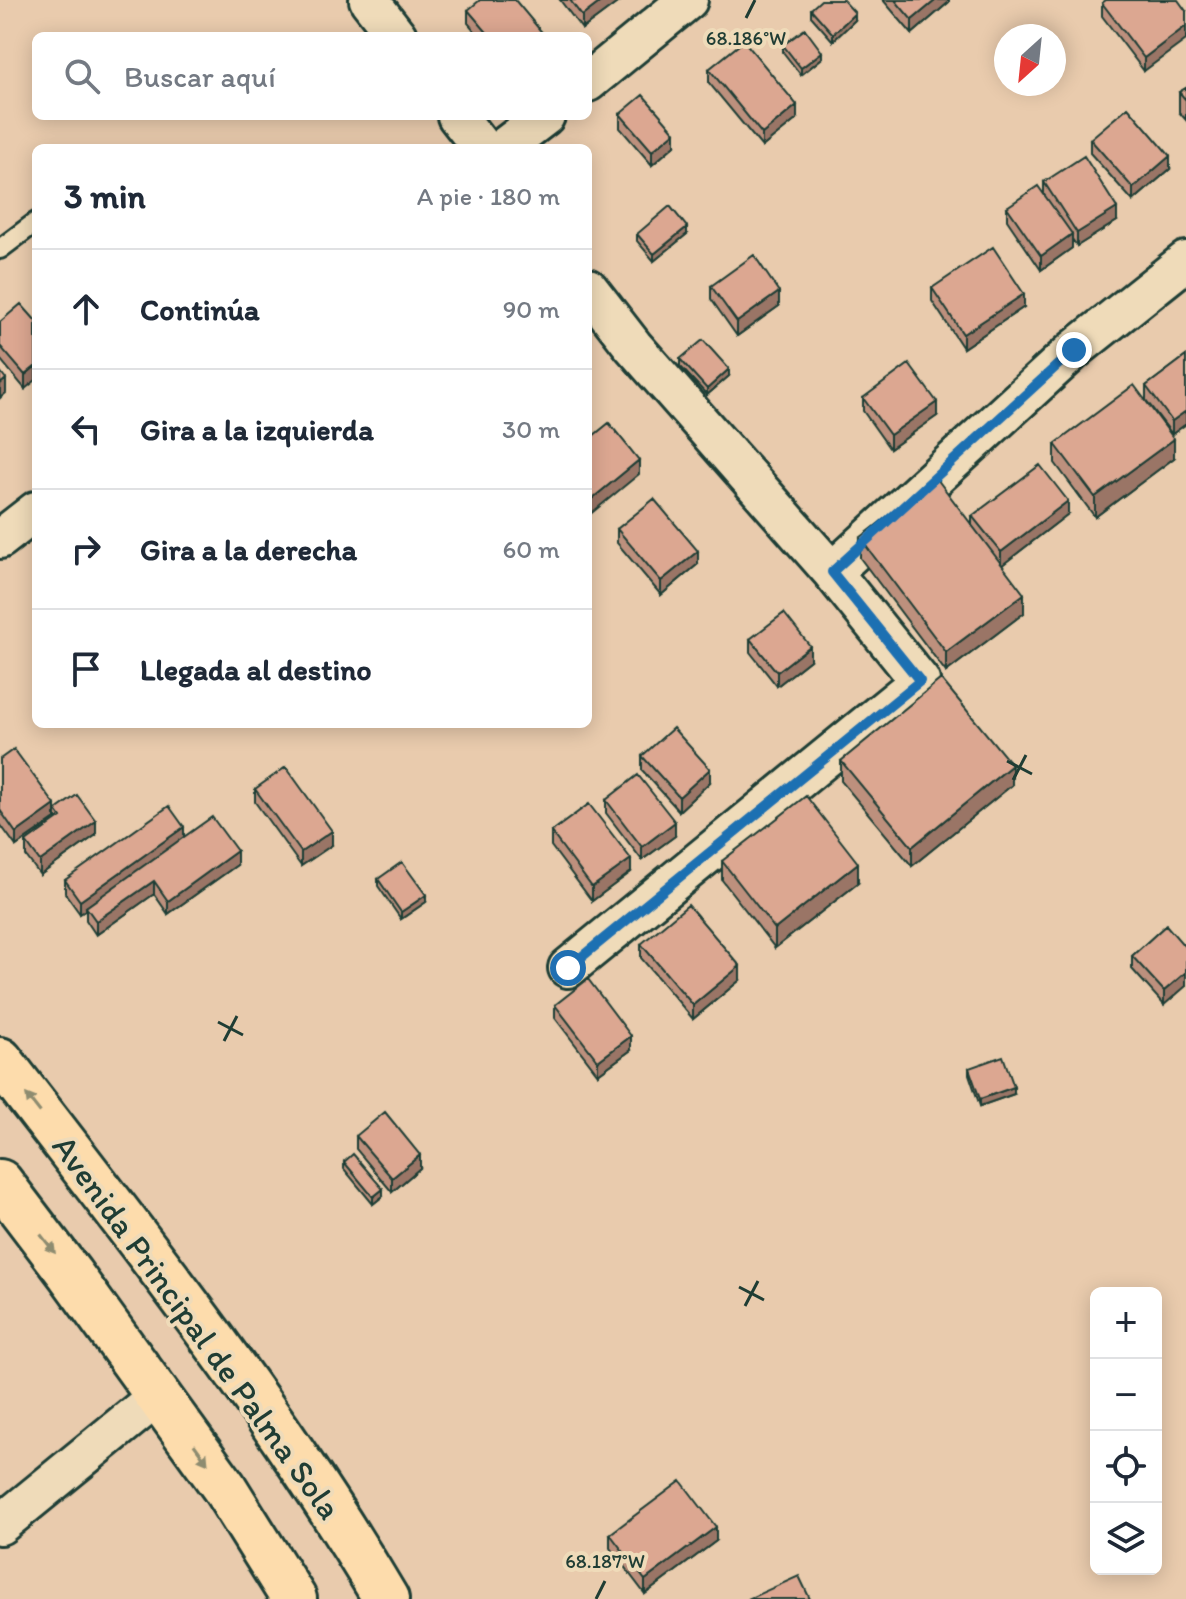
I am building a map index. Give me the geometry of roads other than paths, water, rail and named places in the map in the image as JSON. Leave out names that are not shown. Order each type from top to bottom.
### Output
[{"type":"highway","name":"Avenida Principal de Palma Sola","points":[[0,1060],[123,1219],[284,1437],[386,1599]]},
{"type":"highway","name":"Avenida Principal de Palma Sola","points":[[0,1182],[224,1487],[294,1599]]},
{"type":"street","points":[[369,0],[394,32]]},
{"type":"street","points":[[592,79],[688,0]]},
{"type":"street","points":[[460,120],[479,144]]},
{"type":"street","points":[[508,144],[540,120]]},
{"type":"street","points":[[832,572],[1074,350],[1186,261]]},
{"type":"street","points":[[568,968],[920,681],[832,572],[633,346],[592,293]]},
{"type":"street","points":[[0,539],[32,514]]},
{"type":"street","points":[[0,1525],[158,1396]]},
{"type":"lane","points":[[0,249],[32,225]]}]
